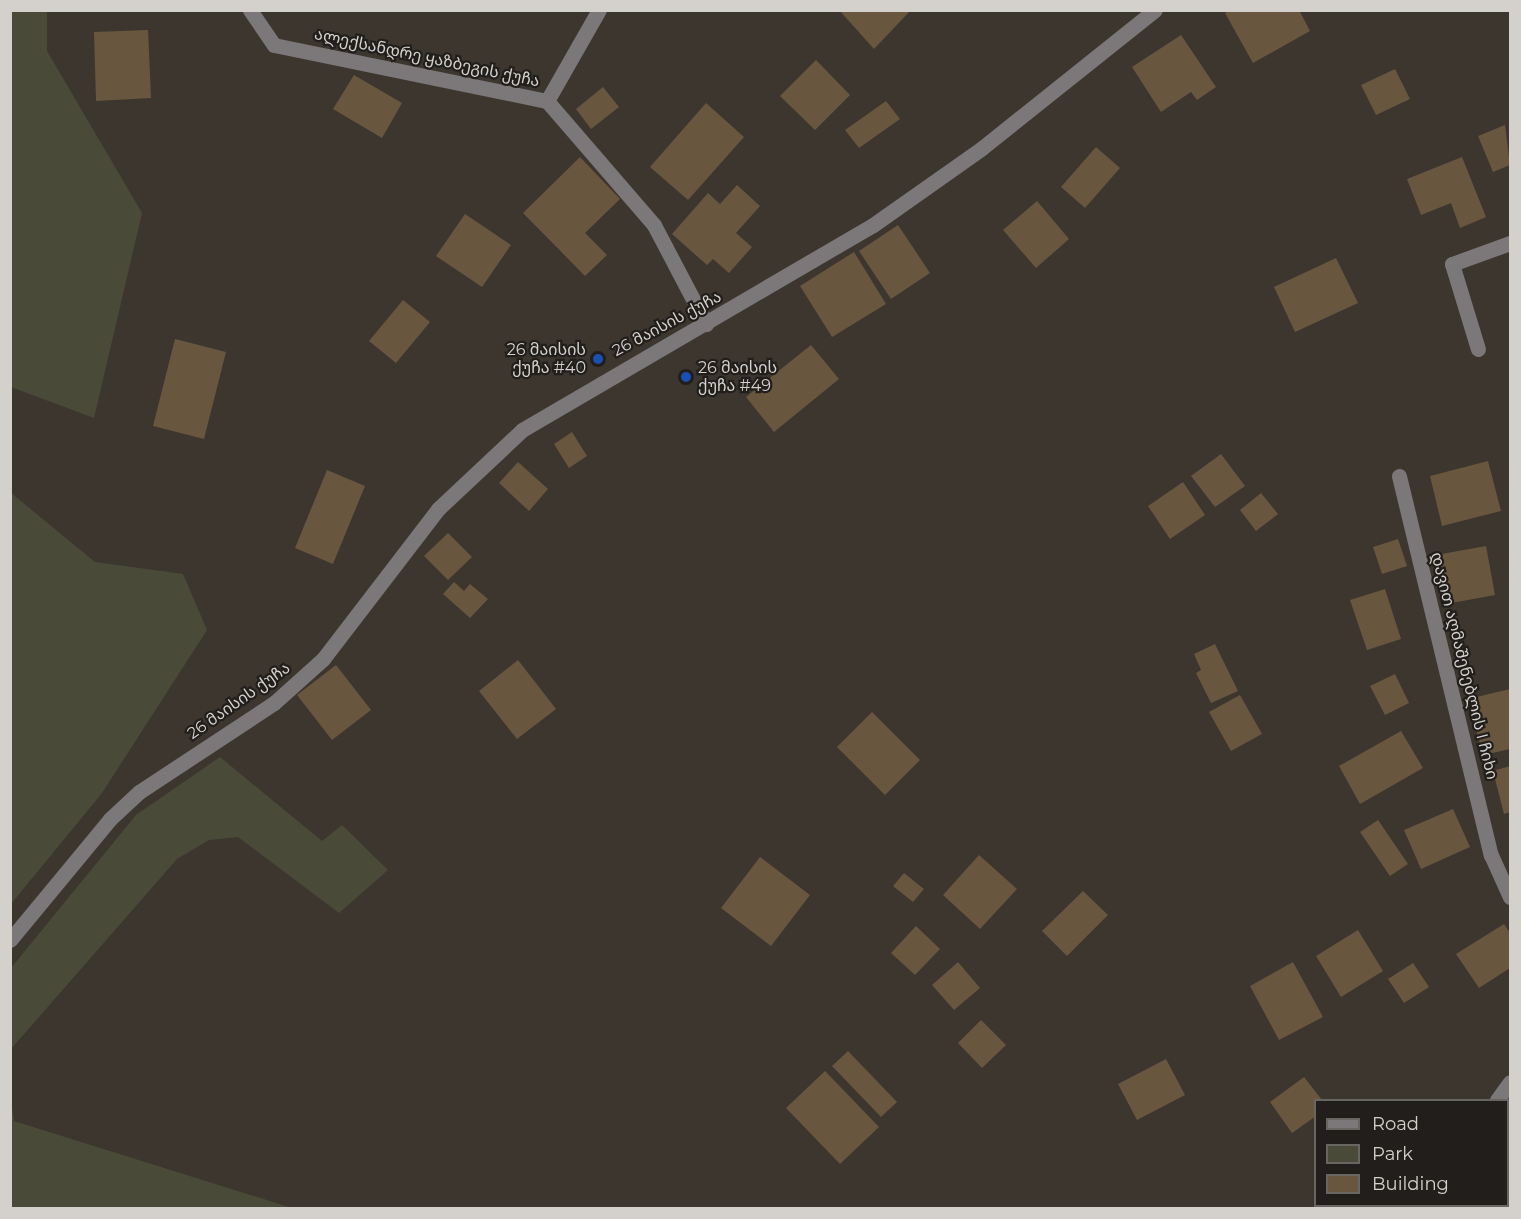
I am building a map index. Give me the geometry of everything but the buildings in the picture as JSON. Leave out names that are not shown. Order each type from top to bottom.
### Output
[{"type":"street","name":"ალექსანდრე ყაზბეგის ქუჩა","points":[[250,10],[274,45],[546,102],[598,10]]},
{"type":"street","name":"26 მაისის ქუჩა","points":[[10,940],[110,819],[139,792],[274,703],[323,659],[438,509],[492,455],[616,371],[706,324],[882,219],[982,148],[1146,13]]},
{"type":"street","points":[[546,102],[654,225],[706,324]]},
{"type":"street","points":[[1478,349],[1452,264],[1510,243]]},
{"type":"street","name":"დავით აღმაშენებლის I ჩიხი","points":[[1399,476],[1491,855],[1510,897]]},
{"type":"street","points":[[1498,1099],[1510,1082]]},
{"type":"green space","points":[[11,10],[47,11],[47,51],[142,213],[94,418],[11,387]]},
{"type":"green space","points":[[11,493],[95,562],[183,574],[207,630],[102,793],[11,904]]},
{"type":"green space","points":[[220,757],[322,841],[342,825],[388,870],[339,913],[238,837],[209,840],[177,859],[11,1049],[11,968],[136,815]]},
{"type":"green space","points":[[11,1099],[14,1121],[292,1208],[11,1208]]},
{"type":"green space","points":[[1510,1110],[1510,1208],[1433,1208],[1509,1207]]},
{"type":"place","name":"26 მაისის ქუჩა #40","points":[[598,359]]},
{"type":"place","name":"26 მაისის ქუჩა #49","points":[[686,377]]}]
